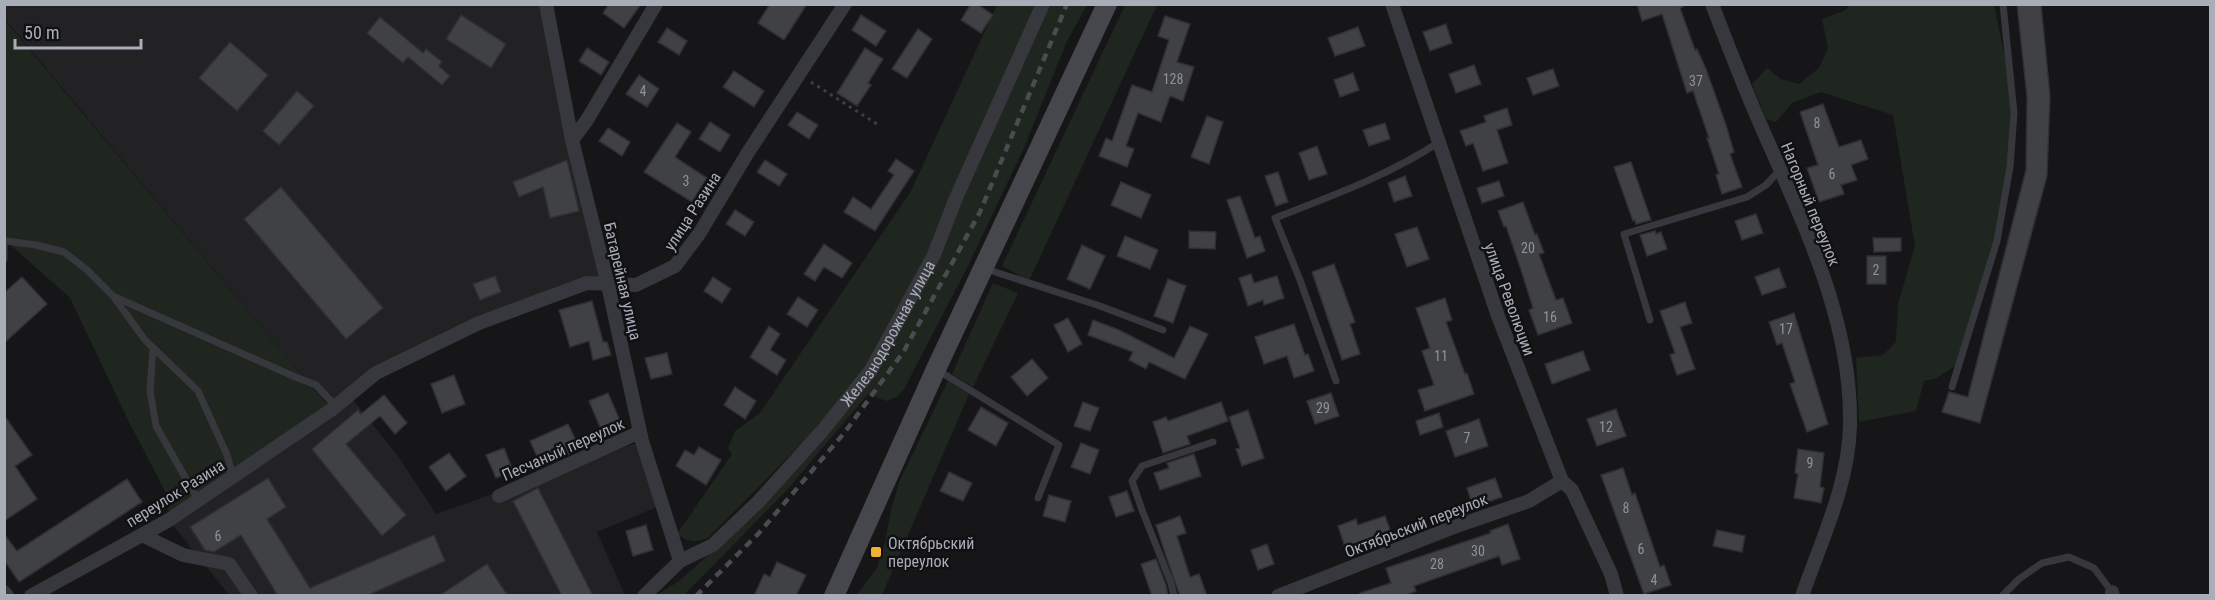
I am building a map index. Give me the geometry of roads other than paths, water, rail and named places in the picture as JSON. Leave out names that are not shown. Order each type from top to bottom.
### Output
[{"type":"main road","points":[[834,596],[936,369],[1107,4]]},
{"type":"street","name":"Батарейная улица","points":[[546,4],[572,140],[608,285],[640,432],[680,561]]},
{"type":"street","points":[[572,140],[587,120],[656,4]]},
{"type":"street","name":"улица Разина","points":[[334,408],[376,373],[479,323],[587,283],[636,285],[675,266],[699,234],[747,154],[844,4]]},
{"type":"street","name":"Железнодорожная улица","points":[[644,596],[680,561],[713,545],[759,501],[823,430],[871,370],[933,257],[960,189],[1043,4]]},
{"type":"street","name":"улица Революции","points":[[1392,4],[1498,316],[1562,481],[1572,490],[1611,574],[1617,596]]},
{"type":"street","name":"Нагорный переулок","points":[[1712,4],[1743,86],[1812,242],[1838,325],[1847,372],[1850,426],[1843,477],[1802,596]]},
{"type":"street","name":"переулок Разина","points":[[31,596],[142,535],[334,408]]},
{"type":"street","name":"Песчаный переулок","points":[[499,496],[640,432]]},
{"type":"street","name":"Октябрьский переулок","points":[[1278,596],[1454,526],[1529,501],[1562,481]]},
{"type":"street","points":[[142,535],[183,555],[230,564],[251,596]]},
{"type":"street","points":[[4,592],[7,596]]},
{"type":"lane","points":[[1952,387],[1997,240],[2010,167],[2014,113],[2003,4]]},
{"type":"lane","points":[[1336,381],[1275,218],[1348,190],[1409,162],[1439,142]]},
{"type":"lane","points":[[1650,320],[1624,234],[1747,197],[1766,186],[1780,170]]},
{"type":"lane","points":[[4,259],[5,240],[64,252],[87,270],[113,296],[145,340],[198,391],[227,455],[231,469],[227,480]]},
{"type":"lane","points":[[984,268],[1100,306],[1163,330]]},
{"type":"lane","points":[[113,296],[293,376],[316,384],[334,408]]},
{"type":"lane","points":[[153,348],[150,391],[156,426],[198,500]]},
{"type":"lane","points":[[936,369],[1059,445],[1038,498]]},
{"type":"lane","points":[[1174,596],[1132,481],[1142,466],[1214,442]]},
{"type":"lane","points":[[2002,596],[2019,579],[2043,563],[2069,557],[2094,568],[2113,594]]},
{"type":"railway","points":[[696,596],[759,533],[845,432],[904,351],[980,212],[1067,4]]},
{"type":"place","name":"Октябрьский переулок","points":[[876,552]]}]
